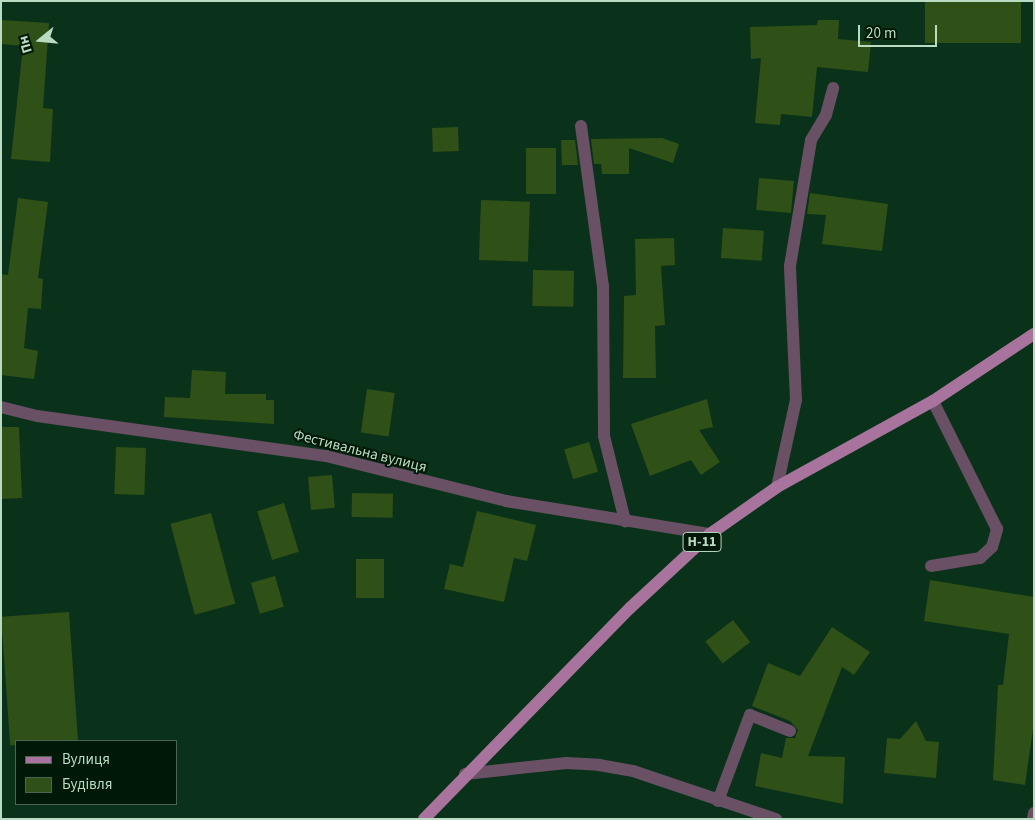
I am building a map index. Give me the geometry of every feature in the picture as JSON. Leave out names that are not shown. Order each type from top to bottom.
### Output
[{"type":"main road","name":"Н-11","points":[[424,819],[465,774],[710,534],[776,488],[933,401],[1034,334]]},
{"type":"street","points":[[776,488],[796,400],[790,266],[811,140],[826,115],[833,88]]},
{"type":"street","points":[[581,126],[603,286],[604,436],[625,521]]},
{"type":"street","points":[[931,566],[980,558],[992,546],[997,529],[933,401]]},
{"type":"street","name":"Фестивальна вулиця","points":[[1,407],[37,416],[326,456],[496,499],[710,534]]},
{"type":"street","points":[[718,801],[750,715],[790,731]]},
{"type":"street","points":[[465,774],[566,763],[599,765],[633,771],[776,819]]},
{"type":"street","points":[[1033,819],[1034,813]]},
{"type":"building","points":[[925,1],[1021,1],[1021,43],[925,43]]},
{"type":"building","points":[[1,20],[49,23],[43,108],[53,109],[50,162],[11,159],[23,46],[1,44]]},
{"type":"building","points":[[818,20],[839,20],[838,39],[871,42],[868,72],[817,67],[812,117],[781,114],[780,125],[755,123],[761,58],[751,59],[750,27],[817,25]]},
{"type":"building","points":[[458,127],[459,151],[433,152],[432,128]]},
{"type":"building","points":[[662,138],[679,144],[673,163],[629,148],[629,174],[602,174],[601,164],[594,164],[591,139]]},
{"type":"building","points":[[561,140],[575,140],[578,165],[562,165]]},
{"type":"building","points":[[526,148],[556,148],[556,194],[526,194]]},
{"type":"building","points":[[759,178],[794,181],[791,213],[756,210]]},
{"type":"building","points":[[810,193],[888,204],[882,251],[822,244],[826,215],[807,214]]},
{"type":"building","points":[[18,198],[48,202],[38,278],[43,279],[41,309],[28,308],[24,348],[38,351],[34,379],[1,375],[1,274],[8,275]]},
{"type":"building","points":[[481,200],[530,202],[528,262],[479,260]]},
{"type":"building","points":[[723,228],[764,231],[762,261],[721,258]]},
{"type":"building","points":[[674,238],[675,265],[661,266],[665,325],[655,326],[656,378],[623,378],[624,296],[636,295],[635,239]]},
{"type":"building","points":[[533,270],[574,271],[573,307],[532,306]]},
{"type":"building","points":[[192,370],[226,372],[225,394],[266,394],[266,400],[274,400],[274,424],[164,417],[165,397],[190,398]]},
{"type":"building","points":[[367,389],[395,393],[389,436],[361,433]]},
{"type":"building","points":[[707,399],[713,427],[699,430],[720,462],[701,475],[691,460],[650,476],[631,424]]},
{"type":"building","points":[[1,427],[19,427],[22,498],[1,499]]},
{"type":"building","points":[[589,442],[598,472],[573,479],[564,450]]},
{"type":"building","points":[[116,447],[146,448],[144,495],[114,494]]},
{"type":"building","points":[[332,475],[335,508],[311,510],[308,477]]},
{"type":"building","points":[[352,493],[393,494],[393,518],[352,517]]},
{"type":"building","points":[[284,503],[299,552],[272,560],[257,511]]},
{"type":"building","points":[[477,511],[536,525],[527,561],[514,558],[504,602],[444,589],[450,564],[463,567]]},
{"type":"building","points":[[211,513],[235,604],[195,615],[170,524]]},
{"type":"building","points":[[356,559],[384,559],[384,598],[356,598]]},
{"type":"building","points":[[275,576],[284,607],[260,614],[251,583]]},
{"type":"building","points":[[930,580],[1034,597],[1034,722],[1025,785],[993,780],[998,685],[1003,685],[1009,634],[924,621]]},
{"type":"building","points":[[69,612],[78,740],[15,740],[15,745],[10,745],[1,617]]},
{"type":"building","points":[[733,620],[750,642],[723,664],[705,642]]},
{"type":"building","points":[[832,627],[870,652],[854,675],[842,667],[808,756],[845,757],[843,804],[755,786],[761,753],[782,758],[786,738],[795,738],[798,730],[790,721],[752,706],[768,663],[800,676]]},
{"type":"building","points":[[916,721],[926,741],[939,742],[936,778],[884,773],[887,738],[900,739]]}]
